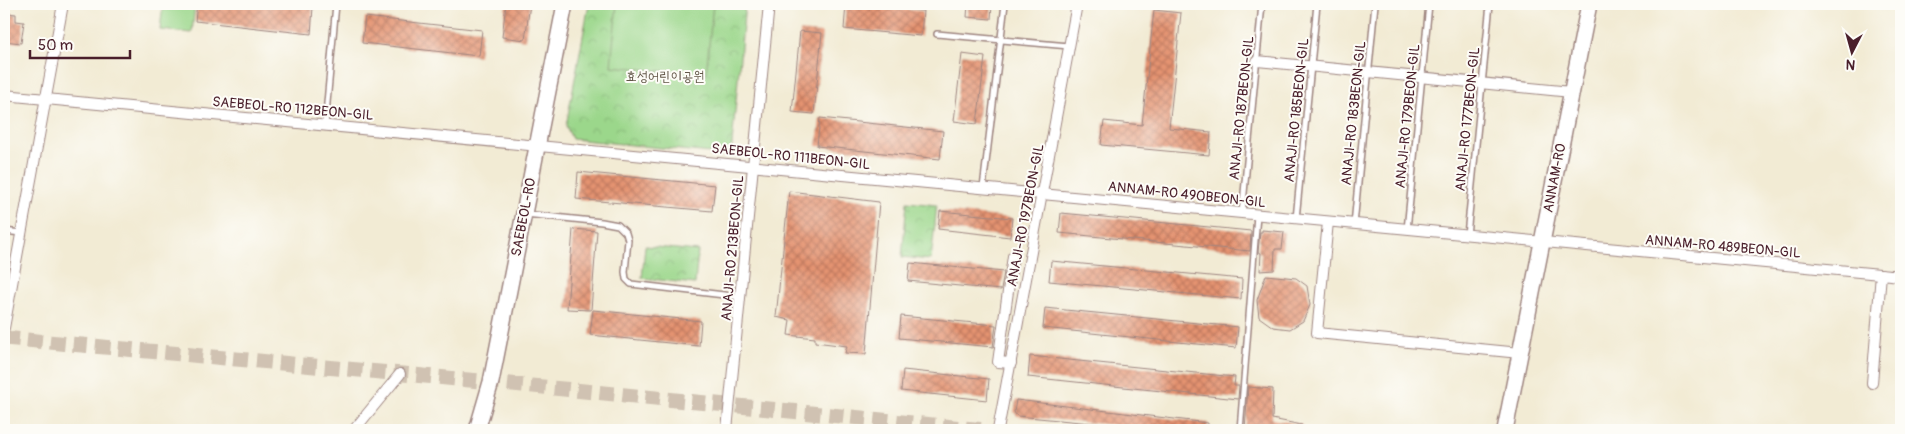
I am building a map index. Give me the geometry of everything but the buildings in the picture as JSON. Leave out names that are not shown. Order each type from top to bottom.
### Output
[{"type":"main road","name":"SAEBEOL-RO","points":[[478,430],[491,382],[565,4]]},
{"type":"main road","name":"ANNAM-RO","points":[[1505,430],[1589,4]]},
{"type":"street","points":[[4,328],[8,283],[21,232],[63,4]]},
{"type":"street","name":"ANAJI-RO 213BEON-GIL","points":[[727,430],[731,406],[769,4]]},
{"type":"street","name":"ANAJI-RO 197BEON-GIL","points":[[998,430],[1077,4]]},
{"type":"street","points":[[1257,61],[1571,92]]},
{"type":"street","name":"SAEBEOL-RO 112BEON-GIL","points":[[4,95],[537,145]]},
{"type":"street","name":"SAEBEOL-RO 111BEON-GIL","points":[[537,145],[1043,194]]},
{"type":"street","name":"ANNAM-RO 490BEON-GIL","points":[[1043,194],[1542,243]]},
{"type":"street","points":[[1328,222],[1317,333],[1520,353]]},
{"type":"street","name":"ANNAM-RO 489BEON-GIL","points":[[1542,243],[1901,276]]},
{"type":"street","points":[[1011,363],[998,362],[1013,256]]},
{"type":"street","points":[[1872,384],[1881,274]]},
{"type":"street","points":[[354,430],[400,374]]},
{"type":"lane","points":[[325,125],[336,4]]},
{"type":"lane","points":[[982,188],[1005,4]]},
{"type":"lane","name":"ANAJI-RO 187BEON-GIL","points":[[1242,214],[1262,4]]},
{"type":"lane","name":"ANAJI-RO 185BEON-GIL","points":[[1296,219],[1317,4]]},
{"type":"lane","name":"ANAJI-RO 183BEON-GIL","points":[[1354,225],[1375,4]]},
{"type":"lane","name":"ANAJI-RO 179BEON-GIL","points":[[1407,230],[1429,4]]},
{"type":"lane","name":"ANAJI-RO 177BEON-GIL","points":[[1467,236],[1490,4]]},
{"type":"lane","points":[[937,34],[1069,46]]},
{"type":"lane","points":[[524,214],[618,225],[626,233],[628,240],[625,272],[626,279],[631,284],[741,297]]},
{"type":"lane","points":[[1240,430],[1257,215]]},
{"type":"lane","points":[[4,231],[21,232]]},
{"type":"green space","points":[[163,4],[195,4],[192,33],[160,30]]},
{"type":"green space","name":"효성어린이공원","points":[[589,4],[745,4],[731,155],[572,139],[566,126]]},
{"type":"green space","points":[[617,4],[713,4],[706,75],[611,66]]},
{"type":"green space","points":[[907,202],[937,205],[931,260],[902,257]]},
{"type":"green space","points":[[645,246],[698,251],[695,284],[642,278]]},
{"type":"tunnel","points":[[4,338],[491,382],[985,430]]}]
